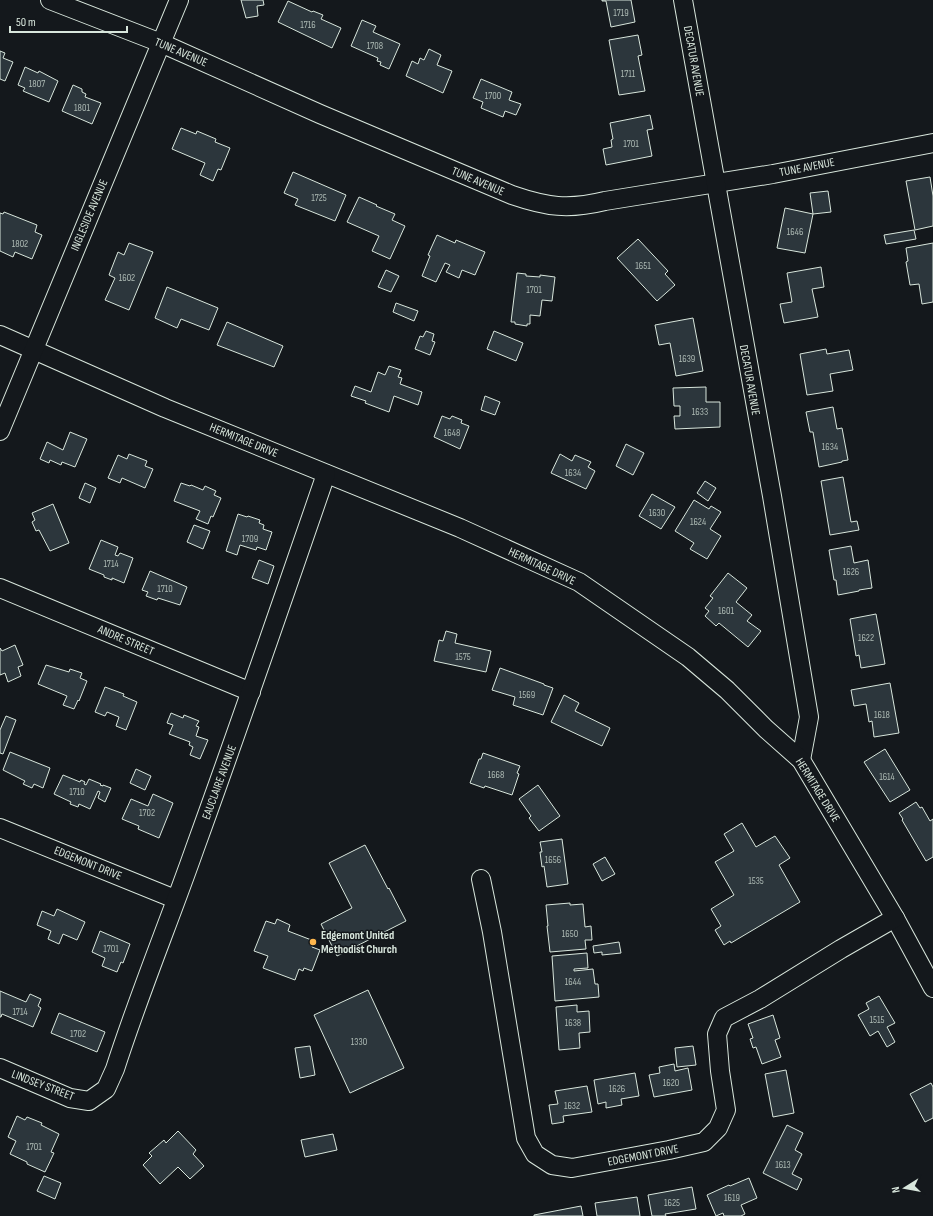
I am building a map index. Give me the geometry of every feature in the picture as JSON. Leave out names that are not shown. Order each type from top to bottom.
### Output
[{"type":"street","name":"TUNE AVENUE","points":[[50,0],[161,43],[320,114],[529,201],[568,207],[586,206],[605,201],[773,174],[933,143]]},
{"type":"street","name":"INGLESIDE AVENUE","points":[[0,431],[179,0]]},
{"type":"street","name":"DECATUR AVENUE","points":[[683,0],[772,496],[809,717],[801,760]]},
{"type":"street","name":"HERMITAGE DRIVE","points":[[0,335],[166,408],[460,528],[579,582],[688,657],[727,690],[766,729],[801,760],[895,918],[933,988]]},
{"type":"street","name":"EAUCLAIRE AVENUE","points":[[106,1089],[115,1069],[175,899],[194,851],[251,692],[326,474]]},
{"type":"street","name":"ANDRE STREET","points":[[0,588],[251,692]]},
{"type":"street","name":"EDGEMONT DRIVE","points":[[0,828],[175,899]]},
{"type":"street","name":"EDGEMONT DRIVE","points":[[481,879],[492,932],[526,1138],[535,1154],[552,1165],[572,1168],[704,1142],[718,1128],[726,1110],[720,1071],[717,1034],[724,1018],[760,999],[841,949],[895,918]]},
{"type":"street","name":"LINDSEY STREET","points":[[0,1068],[70,1098],[89,1101],[106,1089]]},
{"type":"building","points":[[241,0],[263,0],[264,5],[257,6],[258,16],[246,18]]},
{"type":"building","points":[[602,0],[631,0],[635,22],[611,27],[606,1]]},
{"type":"building","points":[[288,1],[312,12],[313,11],[323,15],[321,19],[341,28],[332,48],[278,22]]},
{"type":"building","points":[[362,20],[376,26],[373,32],[400,44],[389,69],[380,65],[381,62],[377,61],[378,58],[351,46]]},
{"type":"building","points":[[638,35],[642,55],[638,56],[645,91],[619,95],[609,40]]},
{"type":"building","points":[[429,49],[441,55],[437,65],[452,71],[443,93],[406,76],[412,61],[418,64],[420,58],[424,60]]},
{"type":"building","points":[[0,51],[5,53],[3,58],[13,62],[5,81],[0,79]]},
{"type":"building","points":[[25,67],[38,73],[39,71],[58,81],[49,102],[23,91],[25,88],[18,85]]},
{"type":"building","points":[[481,79],[512,92],[509,100],[521,104],[516,115],[505,111],[503,117],[481,108],[483,102],[473,98]]},
{"type":"building","points":[[73,85],[82,89],[82,92],[86,94],[85,97],[101,103],[92,124],[62,111]]},
{"type":"building","points":[[650,115],[653,129],[647,130],[652,156],[606,165],[603,149],[612,147],[611,140],[613,139],[610,123]]},
{"type":"building","points":[[181,128],[196,134],[197,131],[216,139],[215,142],[230,148],[221,170],[218,169],[213,181],[200,175],[205,163],[172,149]]},
{"type":"building","points":[[293,172],[346,195],[335,221],[295,205],[298,199],[284,193]]},
{"type":"building","points":[[930,177],[933,196],[933,226],[915,230],[906,181]]},
{"type":"building","points":[[828,191],[831,212],[813,214],[810,193]]},
{"type":"building","points":[[359,197],[395,214],[392,220],[405,226],[390,259],[372,251],[379,236],[347,222]]},
{"type":"building","points":[[785,208],[813,214],[805,253],[777,248]]},
{"type":"building","points":[[4,212],[37,225],[35,232],[42,235],[32,259],[15,252],[13,257],[0,251],[0,213],[3,214]]},
{"type":"building","points":[[914,230],[916,239],[886,244],[884,235]]},
{"type":"building","points":[[437,235],[455,243],[456,240],[485,252],[475,275],[462,270],[459,278],[446,272],[450,265],[445,263],[436,282],[422,276],[430,256],[428,255]]},
{"type":"building","points":[[638,239],[668,271],[665,274],[675,285],[657,301],[617,258]]},
{"type":"building","points":[[129,243],[153,252],[129,310],[105,300],[115,278],[109,275],[118,252],[124,255]]},
{"type":"building","points":[[933,243],[933,302],[922,304],[919,284],[910,285],[906,262],[908,261],[906,248]]},
{"type":"building","points":[[821,267],[824,287],[812,289],[818,317],[784,323],[780,304],[792,302],[787,273]]},
{"type":"building","points":[[386,270],[399,276],[391,292],[378,287]]},
{"type":"building","points":[[517,273],[526,274],[526,276],[540,277],[540,275],[555,277],[552,301],[542,300],[540,316],[530,315],[530,324],[527,324],[527,326],[511,322]]},
{"type":"building","points":[[167,287],[218,308],[209,330],[181,319],[177,328],[155,318]]},
{"type":"building","points":[[396,303],[418,311],[414,321],[393,312]]},
{"type":"building","points":[[693,318],[703,371],[676,376],[670,343],[659,345],[655,325]]},
{"type":"building","points":[[227,322],[283,346],[274,367],[217,345]]},
{"type":"building","points":[[426,331],[434,334],[432,341],[435,342],[430,355],[415,349],[420,336],[423,337]]},
{"type":"building","points":[[494,331],[523,343],[516,361],[487,349]]},
{"type":"building","points":[[826,349],[827,354],[849,350],[853,370],[830,374],[833,391],[807,395],[800,354]]},
{"type":"building","points":[[389,366],[401,370],[398,377],[402,378],[400,384],[422,392],[418,405],[394,396],[389,412],[365,403],[366,401],[351,396],[355,386],[371,392],[378,372],[385,375]]},
{"type":"building","points":[[706,387],[706,402],[720,402],[720,427],[675,429],[674,416],[680,416],[680,406],[674,406],[673,388]]},
{"type":"building","points":[[485,396],[500,402],[495,415],[481,410]]},
{"type":"building","points":[[833,407],[837,429],[842,428],[848,460],[819,467],[813,432],[810,432],[806,412]]},
{"type":"building","points":[[442,416],[450,419],[452,416],[462,420],[461,423],[469,426],[460,449],[434,437]]},
{"type":"building","points":[[70,432],[87,439],[75,467],[62,462],[61,465],[50,460],[49,463],[40,459],[47,442],[63,450]]},
{"type":"building","points":[[626,444],[644,453],[633,475],[616,466]]},
{"type":"building","points":[[129,454],[147,461],[145,466],[153,469],[145,488],[122,478],[120,483],[108,478],[118,455],[127,459]]},
{"type":"building","points":[[560,454],[572,461],[575,455],[591,462],[588,467],[595,471],[586,489],[551,473]]},
{"type":"building","points":[[843,477],[851,522],[857,521],[859,530],[830,535],[821,481]]},
{"type":"building","points":[[705,481],[716,488],[708,501],[697,493]]},
{"type":"building","points":[[85,483],[96,488],[90,503],[79,498]]},
{"type":"building","points":[[181,483],[203,490],[205,486],[216,491],[214,495],[221,498],[213,517],[211,516],[208,524],[196,519],[200,511],[174,501]]},
{"type":"building","points":[[652,494],[675,507],[661,529],[639,516]]},
{"type":"building","points":[[694,500],[709,509],[711,506],[721,512],[710,529],[721,536],[707,559],[690,549],[694,543],[675,531]]},
{"type":"building","points":[[53,504],[69,543],[50,551],[39,530],[36,531],[32,522],[35,520],[32,513]]},
{"type":"building","points":[[238,514],[260,520],[259,523],[264,525],[263,529],[272,532],[266,550],[257,547],[256,550],[240,545],[237,555],[226,551]]},
{"type":"building","points":[[194,525],[210,531],[203,549],[187,542]]},
{"type":"building","points":[[101,540],[118,547],[115,555],[118,556],[120,553],[133,558],[124,583],[112,578],[112,580],[104,577],[104,575],[89,569]]},
{"type":"building","points":[[851,546],[854,563],[868,560],[872,588],[838,595],[829,550]]},
{"type":"building","points":[[259,560],[274,566],[268,584],[252,578]]},
{"type":"building","points":[[150,571],[187,587],[180,605],[146,596],[148,592],[142,590]]},
{"type":"building","points":[[728,573],[747,588],[736,602],[752,615],[747,621],[761,631],[748,647],[719,623],[716,626],[705,616],[709,611],[705,608],[713,598],[710,596]]},
{"type":"building","points":[[876,614],[885,664],[861,668],[859,655],[856,656],[850,619]]},
{"type":"building","points":[[446,631],[457,634],[455,643],[491,651],[486,672],[434,661],[439,640],[443,641]]},
{"type":"building","points":[[15,645],[23,665],[18,667],[21,676],[8,682],[5,673],[0,675],[0,648],[2,651]]},
{"type":"building","points":[[46,665],[69,672],[70,669],[82,673],[80,678],[87,681],[74,709],[63,705],[67,696],[38,684]]},
{"type":"building","points":[[500,668],[553,688],[543,715],[513,705],[515,697],[492,690]]},
{"type":"building","points":[[890,683],[899,733],[874,737],[872,721],[869,722],[866,704],[854,706],[851,690]]},
{"type":"building","points":[[105,687],[124,694],[123,696],[137,702],[126,730],[116,726],[119,717],[107,712],[105,716],[95,712]]},
{"type":"building","points":[[564,695],[579,703],[575,711],[610,728],[602,746],[551,722]]},
{"type":"building","points":[[171,713],[183,718],[184,715],[199,721],[196,726],[199,727],[196,736],[208,740],[200,759],[190,755],[193,747],[189,745],[190,742],[169,734],[173,725],[167,723]]},
{"type":"building","points":[[6,716],[16,720],[3,754],[0,753],[0,730]]},
{"type":"building","points":[[885,749],[910,790],[890,802],[864,762]]},
{"type":"building","points":[[10,752],[50,768],[43,788],[34,784],[32,788],[23,784],[25,781],[3,770]]},
{"type":"building","points":[[483,753],[520,766],[512,795],[485,786],[484,788],[470,783],[479,759],[481,759]]},
{"type":"building","points":[[136,769],[151,776],[145,790],[130,783]]},
{"type":"building","points":[[63,775],[80,782],[81,780],[85,782],[84,784],[86,785],[89,779],[101,784],[100,785],[111,788],[105,802],[98,798],[100,792],[98,791],[90,809],[79,804],[78,807],[70,804],[71,802],[54,794]]},
{"type":"building","points":[[538,785],[560,816],[539,831],[529,818],[531,816],[519,799]]},
{"type":"building","points":[[153,794],[173,803],[159,838],[138,829],[139,826],[122,819],[131,799],[148,806]]},
{"type":"building","points":[[916,802],[920,808],[922,807],[930,821],[933,819],[933,857],[926,861],[899,813]]},
{"type":"building","points":[[742,823],[756,847],[775,836],[790,858],[779,865],[800,902],[731,943],[730,941],[724,945],[715,930],[721,926],[711,909],[734,895],[715,862],[734,851],[724,834]]},
{"type":"building","points":[[562,839],[568,884],[547,887],[544,866],[542,867],[540,842]]},
{"type":"building","points":[[365,845],[406,921],[337,956],[321,924],[352,908],[329,863]]},
{"type":"building","points":[[605,857],[615,874],[602,881],[593,864]]},
{"type":"building","points":[[570,903],[570,905],[583,904],[585,927],[591,926],[592,940],[585,940],[586,949],[550,952],[546,905]]},
{"type":"building","points":[[57,909],[85,922],[77,940],[63,934],[59,944],[48,939],[51,931],[37,925],[42,911],[54,916]]},
{"type":"building","points":[[277,919],[290,925],[288,931],[314,941],[312,947],[320,950],[312,971],[304,968],[303,971],[299,969],[295,980],[263,968],[268,956],[254,951],[266,921],[275,924]]},
{"type":"building","points":[[100,931],[130,944],[123,963],[121,962],[117,972],[102,966],[105,958],[92,952]]},
{"type":"building","points":[[619,942],[621,953],[602,955],[602,952],[594,953],[593,946]]},
{"type":"building","points":[[587,953],[588,968],[574,969],[574,971],[593,969],[595,984],[598,984],[599,997],[555,1001],[552,956]]},
{"type":"building","points":[[368,990],[404,1068],[350,1093],[314,1015]]},
{"type":"building","points":[[0,991],[26,1002],[30,994],[41,999],[38,1006],[41,1008],[33,1027],[2,1014],[0,1017]]},
{"type":"building","points":[[879,996],[895,1023],[887,1027],[895,1042],[887,1047],[878,1031],[870,1036],[858,1015],[869,1009],[866,1003]]},
{"type":"building","points":[[577,1005],[577,1012],[589,1011],[590,1032],[579,1033],[580,1048],[559,1050],[556,1007]]},
{"type":"building","points":[[59,1013],[105,1032],[97,1052],[51,1033]]},
{"type":"building","points":[[773,1015],[780,1038],[775,1040],[781,1057],[762,1064],[756,1047],[753,1048],[750,1039],[753,1038],[748,1024]]},
{"type":"building","points":[[310,1046],[315,1075],[300,1078],[295,1048]]},
{"type":"building","points":[[693,1046],[696,1065],[677,1067],[675,1048]]},
{"type":"building","points":[[674,1064],[675,1071],[688,1068],[692,1090],[654,1097],[649,1075],[660,1073],[659,1067]]},
{"type":"building","points":[[786,1070],[794,1113],[773,1117],[765,1074]]},
{"type":"building","points":[[635,1073],[639,1096],[621,1099],[622,1105],[606,1108],[606,1102],[598,1104],[594,1080]]},
{"type":"building","points":[[931,1083],[933,1087],[933,1118],[925,1122],[910,1094]]},
{"type":"building","points":[[587,1086],[592,1112],[563,1116],[564,1122],[552,1124],[549,1105],[558,1104],[555,1091]]},
{"type":"building","points":[[17,1116],[25,1120],[27,1117],[42,1123],[41,1125],[59,1134],[51,1152],[54,1153],[45,1172],[10,1154],[16,1141],[8,1137]]},
{"type":"building","points":[[787,1125],[803,1133],[795,1150],[802,1154],[792,1174],[802,1179],[797,1190],[763,1173]]},
{"type":"building","points":[[178,1131],[196,1150],[193,1154],[204,1166],[190,1179],[178,1167],[160,1184],[143,1165],[152,1156],[149,1153],[164,1140],[166,1143]]},
{"type":"building","points":[[333,1134],[337,1150],[305,1157],[301,1140]]},
{"type":"building","points":[[44,1176],[61,1183],[55,1199],[37,1191]]},
{"type":"building","points":[[749,1178],[757,1198],[741,1205],[745,1214],[741,1216],[724,1216],[723,1213],[716,1216],[707,1195]]},
{"type":"building","points":[[692,1187],[696,1209],[665,1214],[666,1216],[652,1216],[648,1195]]},
{"type":"building","points":[[637,1197],[640,1216],[597,1216],[595,1203]]},
{"type":"building","points":[[581,1206],[583,1216],[534,1216],[534,1215]]},
{"type":"place","name":"Edgemont United Methodist Church","points":[[313,942]]}]
